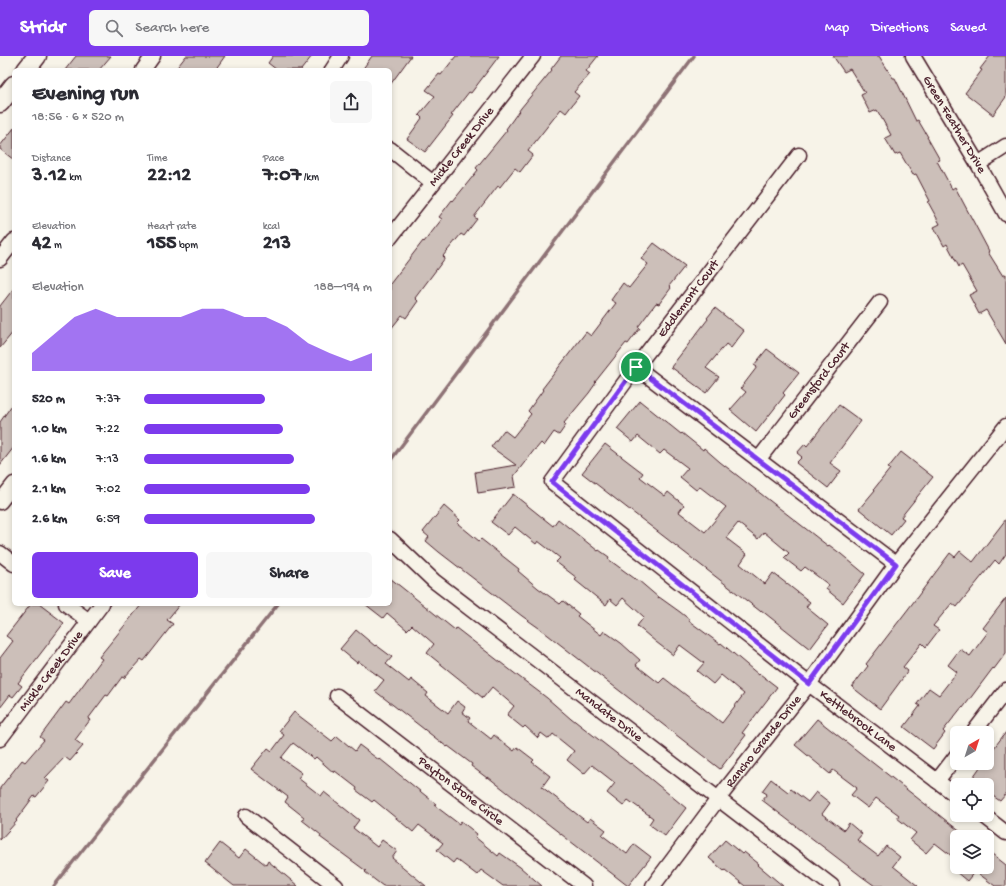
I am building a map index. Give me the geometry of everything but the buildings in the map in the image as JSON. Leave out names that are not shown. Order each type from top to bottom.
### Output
[{"type":"main road","points":[[28,68],[37,56]]},
{"type":"main road","points":[[0,103],[12,88]]},
{"type":"street","points":[[144,68],[153,56]]},
{"type":"street","points":[[333,68],[341,56]]},
{"type":"street","name":"Mickle Creek Drive","points":[[392,235],[533,56]]},
{"type":"street","name":"Green Feather Drive","points":[[913,56],[978,164],[1006,214]]},
{"type":"street","points":[[978,164],[1006,146]]},
{"type":"street","points":[[392,152],[433,183]]},
{"type":"street","name":"Eddlemont Court","points":[[552,482],[636,367],[799,155]]},
{"type":"street","points":[[0,259],[12,244]]},
{"type":"street","name":"Greensford Court","points":[[758,460],[880,302]]},
{"type":"street","points":[[636,367],[896,564]]},
{"type":"street","name":"Rancho Grande Drive","points":[[653,886],[718,799],[809,684],[896,564],[1006,426]]},
{"type":"street","name":"Kettlebrook Lane","points":[[552,482],[809,684],[950,790]]},
{"type":"street","points":[[0,502],[12,487]]},
{"type":"street","name":"Mandate Drive","points":[[392,541],[434,581],[832,886]]},
{"type":"street","points":[[0,553],[12,562]]},
{"type":"street","points":[[69,606],[89,621]]},
{"type":"street","name":"Mickle Creek Drive","points":[[0,738],[100,606]]},
{"type":"street","points":[[978,726],[1006,690]]},
{"type":"street","name":"Peyton Stone Circle","points":[[337,696],[584,886]]},
{"type":"street","points":[[937,780],[950,764]]},
{"type":"street","points":[[246,816],[336,886]]},
{"type":"street","points":[[992,822],[1006,833]]},
{"type":"waterway","points":[[392,458],[694,56]]},
{"type":"waterway","points":[[54,886],[276,606]]},
{"type":"route","points":[[636,367],[896,564],[809,684],[552,482],[636,367]]}]
